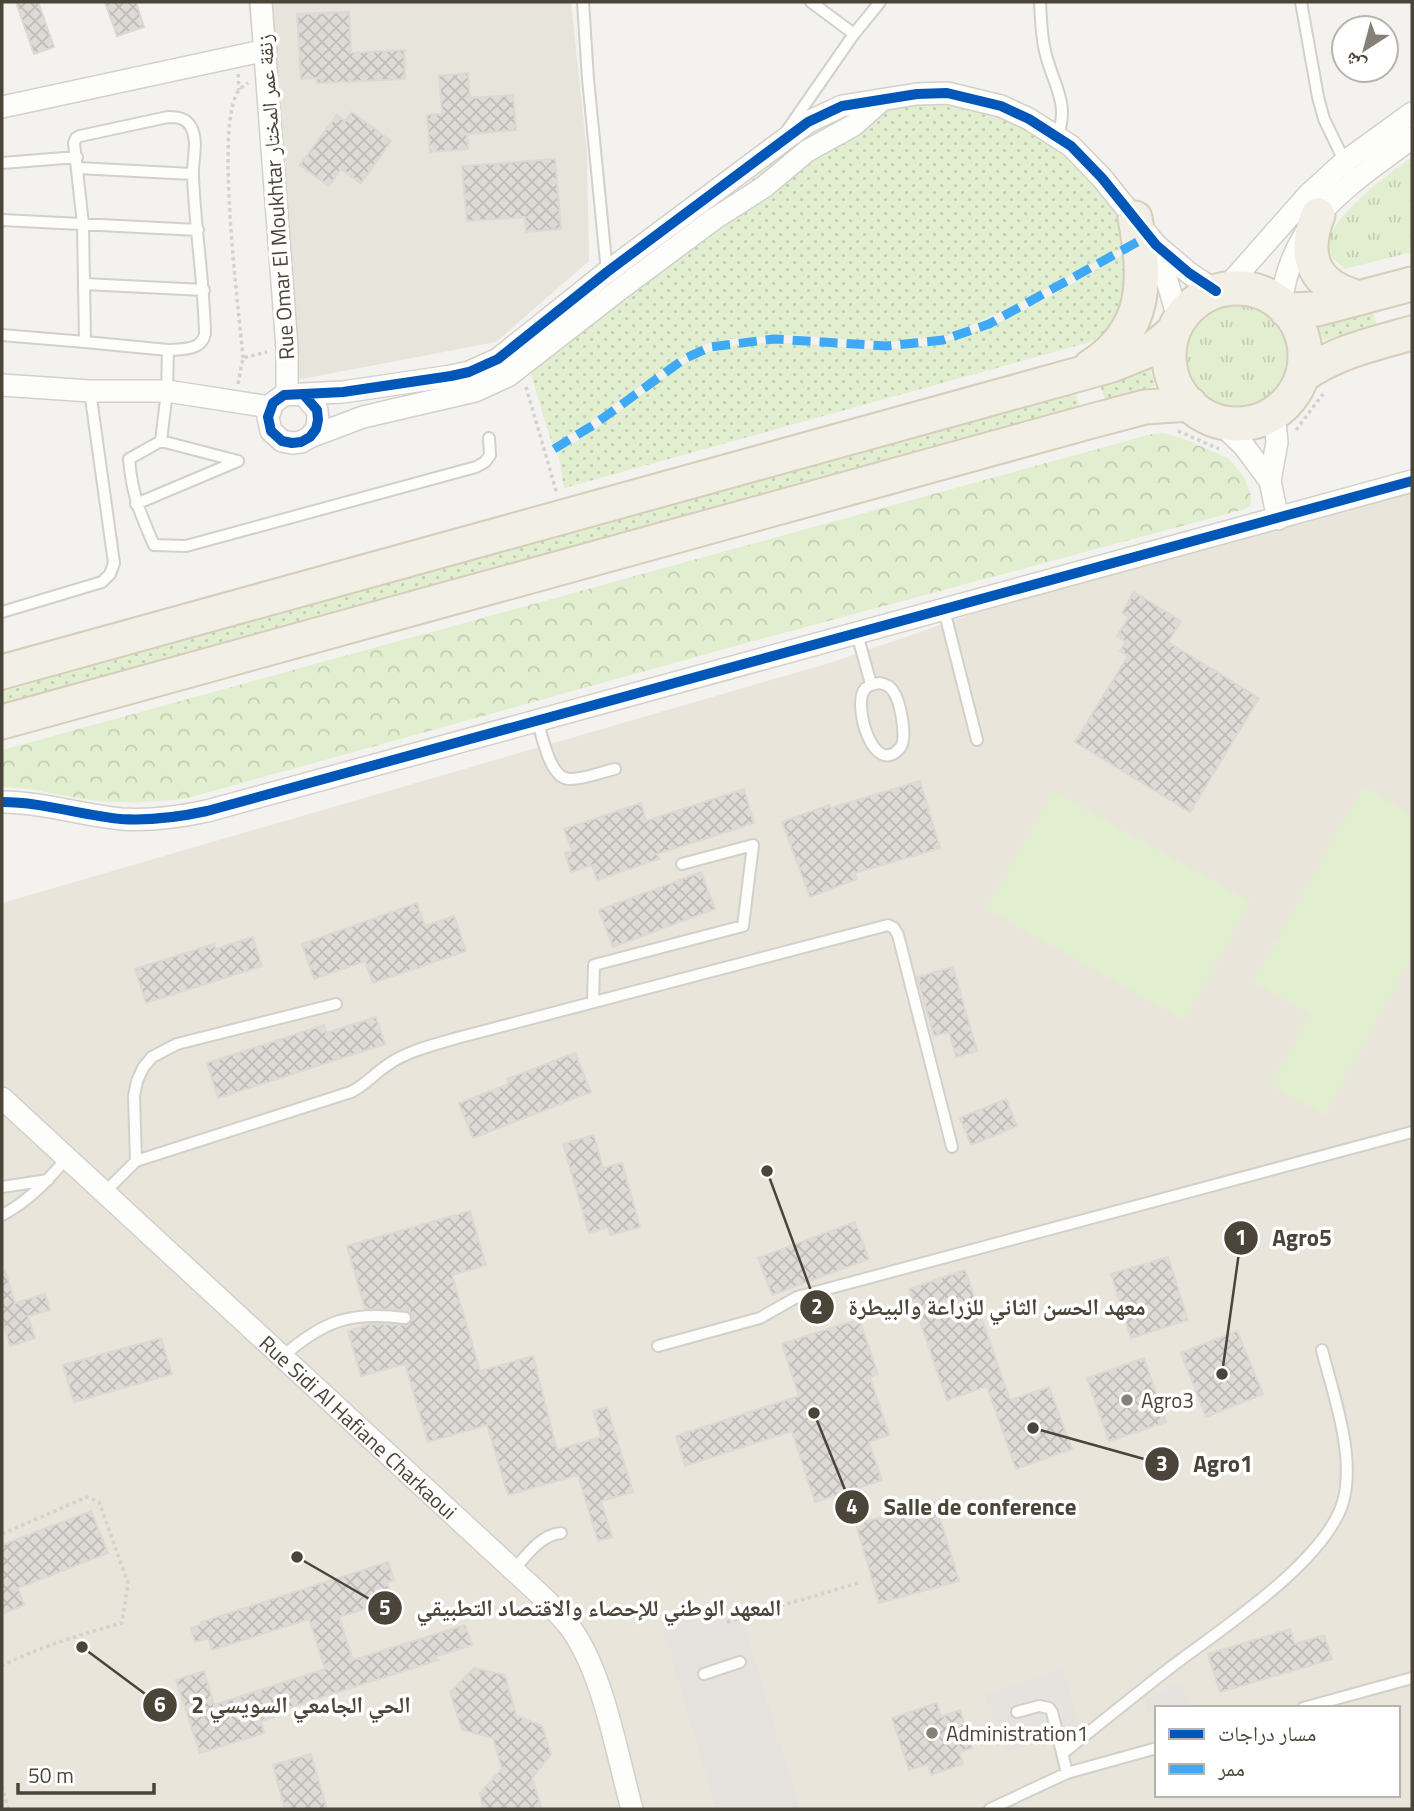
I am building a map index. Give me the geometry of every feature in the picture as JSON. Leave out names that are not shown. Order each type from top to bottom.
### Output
[{"type":"main road","points":[[1318,215],[1309,243],[1314,266],[1328,284],[1360,298]]},
{"type":"main road","points":[[1079,373],[1115,345],[1140,304],[1143,259],[1135,218]]},
{"type":"main road","points":[[1284,308],[1317,310],[1412,284]]},
{"type":"main road","points":[[2,672],[1133,358],[1154,348],[1189,308],[1202,298],[1221,290],[1255,291],[1284,308],[1294,319],[1304,341],[1305,365],[1314,382]]},
{"type":"main road","points":[[1176,326],[1170,342],[1170,365],[1183,417]]},
{"type":"main road","points":[[2,722],[1145,407],[1183,417],[1198,411],[1222,437],[1238,424],[1257,421],[1282,425],[1291,397],[1314,382],[1329,358],[1412,333]]},
{"type":"street","name":"Rue Omar El Moukhtar زنقة عمر المختار","points":[[261,2],[286,348],[296,394]]},
{"type":"street","points":[[2,107],[267,60]]},
{"type":"street","points":[[882,100],[854,125],[807,151],[764,187],[714,219],[620,289],[521,369],[494,384],[475,391],[363,417],[292,443],[278,438],[271,431],[268,422],[270,407],[276,399],[296,394],[343,392],[451,376],[485,366],[509,352],[607,272],[778,143],[808,122],[842,106],[917,94],[937,93],[1001,106],[1057,136],[1102,178],[1156,245],[1180,267],[1221,290],[1309,194],[1412,138]]},
{"type":"street","points":[[1284,308],[1284,281],[1298,243],[1348,172],[1412,113]]},
{"type":"street","points":[[1156,245],[1176,326]]},
{"type":"street","points":[[2,384],[90,391],[167,391],[270,407]]},
{"type":"street","points":[[296,394],[315,405],[318,415],[316,429],[310,437]]},
{"type":"street","points":[[1278,519],[1270,481],[1282,425]]},
{"type":"street","points":[[1222,437],[1244,446],[1270,481]]},
{"type":"street","points":[[2,802],[124,819],[180,817],[1412,481]]},
{"type":"street","name":"Rue Sidi Al Hafiane Charkaoui","points":[[2,1098],[547,1601],[585,1654],[600,1691],[632,1809]]},
{"type":"lane","points":[[583,2],[607,272]]},
{"type":"lane","points":[[811,2],[854,34]]},
{"type":"lane","points":[[778,143],[854,34],[880,2]]},
{"type":"lane","points":[[1040,2],[1045,51],[1064,112],[1057,136]]},
{"type":"lane","points":[[1301,2],[1318,97],[1327,127],[1348,172]]},
{"type":"lane","points":[[2,335],[168,350],[197,347],[204,341],[204,290],[192,174],[195,138],[191,125],[182,117],[169,117],[76,138],[74,143],[83,224],[85,342]]},
{"type":"lane","points":[[2,163],[78,163],[192,174]]},
{"type":"lane","points":[[2,220],[198,230]]},
{"type":"lane","points":[[85,284],[204,290]]},
{"type":"lane","points":[[161,441],[167,391],[168,350]]},
{"type":"lane","points":[[2,612],[102,582],[110,574],[114,563],[90,391]]},
{"type":"lane","points":[[136,504],[238,461],[161,441],[130,459],[132,488],[136,504],[154,545],[186,546],[476,467],[490,455],[489,438]]},
{"type":"lane","points":[[944,610],[977,740]]},
{"type":"lane","points":[[857,634],[871,684]]},
{"type":"lane","points":[[871,684],[887,685],[894,691],[905,736],[903,744],[890,754],[874,750],[869,743],[861,697],[864,689],[871,684]]},
{"type":"lane","points":[[537,719],[552,766],[563,778],[570,779],[615,769]]},
{"type":"lane","points":[[593,1001],[594,964],[743,926],[753,845],[682,864]]},
{"type":"lane","points":[[105,1192],[136,1161],[351,1092],[369,1082],[386,1065],[418,1051],[593,1001],[888,925],[894,928],[898,935],[952,1146]]},
{"type":"lane","points":[[136,1161],[134,1096],[137,1081],[152,1057],[177,1044],[336,1004]]},
{"type":"lane","points":[[658,1346],[760,1318],[797,1297],[1412,1132]]},
{"type":"lane","points":[[2,1215],[26,1201],[67,1158]]},
{"type":"lane","points":[[2,1187],[48,1180]]},
{"type":"lane","points":[[282,1357],[306,1336],[328,1324],[354,1317],[379,1315],[405,1318]]},
{"type":"lane","points":[[1063,1753],[1275,1587],[1322,1539],[1337,1517],[1346,1484],[1346,1462],[1343,1432],[1322,1350]]},
{"type":"lane","points":[[513,1571],[539,1543],[553,1534],[561,1534]]},
{"type":"lane","points":[[704,1674],[740,1662]]},
{"type":"lane","points":[[1329,1704],[1412,1678]]},
{"type":"lane","points":[[1017,1712],[1040,1706],[1049,1707],[1067,1773]]},
{"type":"lane","points":[[990,1809],[1067,1773],[1155,1749]]},
{"type":"path","points":[[232,400],[242,372],[243,358],[227,159],[231,113],[239,90],[267,60]]},
{"type":"path","points":[[243,358],[286,348]]},
{"type":"path","points":[[521,369],[558,496]]},
{"type":"path","points":[[1282,425],[1314,382]]},
{"type":"path","points":[[1183,417],[1222,437]]},
{"type":"path","points":[[2,1534],[87,1497],[99,1502],[128,1583],[122,1623],[94,1630],[2,1666]]},
{"type":"path","points":[[727,1622],[858,1583]]},
{"type":"path","points":[[2,1786],[8,1809]]},
{"type":"shaded area","points":[[248,2],[571,2],[587,153],[589,261],[496,342],[286,382]]},
{"type":"shaded area","points":[[1412,469],[1412,1809],[2,1809],[2,903],[833,662],[1292,503]]},
{"type":"shaded area","points":[[736,1598],[800,1809],[716,1809],[660,1621]]},
{"type":"shaded area","points":[[1063,1669],[1081,1729],[1004,1753],[984,1694]]},
{"type":"shaded area","points":[[1181,1682],[1194,1706],[1155,1706],[1154,1729],[1144,1701]]},
{"type":"green space","points":[[929,96],[1029,123],[1086,173],[1115,212],[1122,230],[1120,249],[1020,303],[947,336],[890,342],[792,335],[731,339],[706,344],[668,366],[579,430],[552,444],[526,358],[567,318],[620,275],[750,182],[771,158],[839,114]]},
{"type":"green space","points":[[1412,157],[1412,252],[1345,269],[1332,258],[1326,242],[1353,205]]},
{"type":"green space","points":[[1124,254],[1124,293],[1118,316],[1102,334],[1090,342],[564,488],[558,452],[678,368],[704,353],[757,343],[889,349],[952,340],[1040,302]]},
{"type":"green space","points":[[1238,305],[1258,309],[1275,320],[1286,337],[1290,357],[1286,377],[1275,394],[1258,405],[1238,409],[1218,405],[1201,394],[1190,377],[1186,357],[1190,337],[1201,320],[1218,309]]},
{"type":"green space","points":[[1372,309],[1377,326],[1321,341],[1317,324]]},
{"type":"green space","points":[[1150,369],[1155,386],[1105,400],[1100,385]]},
{"type":"green space","points":[[1075,391],[1080,408],[2,707],[2,689]]},
{"type":"green space","points":[[1164,433],[1229,459],[1243,476],[1251,495],[1250,506],[184,799],[102,801],[2,787],[2,750],[1152,434]]},
{"type":"green space","points":[[1363,787],[1412,814],[1412,957],[1325,1115],[1271,1085],[1310,1014],[1253,982]]},
{"type":"green space","points":[[1053,791],[1251,902],[1184,1020],[986,909]]},
{"type":"building","points":[[16,2],[38,2],[54,47],[34,54]]},
{"type":"building","points":[[105,2],[136,2],[144,27],[117,36]]},
{"type":"building","points":[[349,12],[351,53],[404,50],[405,79],[317,83],[317,78],[301,79],[297,14]]},
{"type":"building","points":[[468,73],[470,98],[513,95],[516,130],[467,134],[468,149],[430,152],[427,115],[442,114],[439,76]]},
{"type":"building","points":[[352,112],[391,141],[361,183],[341,169],[329,186],[300,165],[337,115],[345,121]]},
{"type":"building","points":[[555,159],[561,229],[526,232],[525,217],[467,221],[462,166]]},
{"type":"building","points":[[1134,592],[1181,621],[1168,642],[1259,698],[1190,812],[1075,742],[1128,656],[1120,651],[1126,642],[1117,636],[1129,617],[1122,613]]},
{"type":"building","points":[[920,781],[940,848],[855,873],[857,879],[810,897],[782,822],[829,805],[831,808]]},
{"type":"building","points":[[744,789],[754,823],[657,854],[659,859],[597,880],[592,865],[571,872],[565,853],[572,851],[564,829],[641,803],[646,821]]},
{"type":"building","points":[[701,872],[715,909],[613,947],[599,910]]},
{"type":"building","points":[[417,903],[425,926],[454,916],[466,951],[373,983],[365,961],[314,979],[302,944]]},
{"type":"building","points":[[253,937],[262,966],[146,1003],[135,969],[214,944],[216,949]]},
{"type":"building","points":[[953,967],[977,1051],[956,1057],[949,1032],[934,1036],[917,977]]},
{"type":"building","points":[[376,1017],[385,1044],[218,1098],[207,1063],[324,1025],[326,1033]]},
{"type":"building","points":[[575,1053],[591,1092],[473,1138],[459,1103],[509,1084],[507,1079]]},
{"type":"building","points":[[1006,1099],[1017,1126],[971,1145],[960,1118]]},
{"type":"building","points":[[594,1135],[603,1168],[622,1163],[640,1227],[610,1235],[608,1227],[589,1233],[563,1144]]},
{"type":"building","points":[[470,1211],[486,1265],[452,1275],[480,1371],[533,1356],[557,1450],[601,1437],[593,1411],[607,1407],[633,1492],[601,1501],[612,1537],[598,1541],[578,1475],[508,1495],[487,1425],[428,1442],[405,1364],[361,1376],[348,1331],[370,1324],[408,1325],[413,1318],[406,1310],[365,1309],[347,1246]]},
{"type":"building","points":[[855,1222],[869,1259],[772,1295],[758,1258]]},
{"type":"building","points":[[1168,1257],[1188,1320],[1131,1338],[1111,1274]]},
{"type":"building","points":[[5,1270],[15,1303],[45,1294],[50,1310],[28,1316],[35,1338],[10,1346],[2,1320],[2,1271]]},
{"type":"building","points":[[965,1270],[1010,1400],[1049,1387],[1072,1449],[1016,1469],[987,1386],[947,1400],[909,1289]]},
{"type":"building","points":[[859,1319],[878,1374],[870,1377],[889,1435],[869,1442],[882,1480],[815,1502],[792,1431],[685,1466],[676,1436],[799,1396],[782,1344]]},
{"type":"building","points":[[1237,1331],[1263,1394],[1206,1417],[1181,1353]]},
{"type":"building","points":[[161,1338],[172,1374],[74,1402],[63,1365]]},
{"type":"building","name":"Agro3","points":[[1144,1358],[1166,1422],[1109,1441],[1087,1378]]},
{"type":"building","points":[[935,1502],[959,1581],[879,1603],[856,1524]]},
{"type":"building","points":[[91,1511],[108,1553],[18,1588],[24,1605],[2,1614],[2,1545]]},
{"type":"building","points":[[388,1562],[394,1580],[387,1582],[393,1600],[339,1617],[353,1660],[465,1625],[472,1645],[431,1658],[438,1660],[279,1711],[280,1715],[261,1721],[264,1733],[200,1753],[176,1680],[204,1671],[214,1705],[325,1669],[309,1619],[212,1650],[208,1638],[195,1642],[191,1628],[202,1624],[201,1622]]},
{"type":"building","points":[[1290,1629],[1295,1644],[1324,1635],[1332,1659],[1220,1692],[1208,1654]]},
{"type":"building","points":[[474,1668],[505,1675],[516,1715],[542,1726],[551,1754],[532,1778],[542,1809],[483,1809],[480,1793],[502,1769],[493,1738],[462,1730],[450,1692]]},
{"type":"building","name":"Administration1","points":[[937,1703],[941,1717],[960,1710],[972,1748],[959,1752],[963,1764],[931,1775],[928,1764],[909,1770],[892,1718]]},
{"type":"building","points":[[311,1754],[327,1809],[285,1809],[273,1765]]},
{"type":"marked path","points":[[554,449],[595,424],[684,359],[710,347],[774,339],[887,346],[943,340],[989,324],[1139,241]]},
{"type":"cycle path","points":[[304,395],[317,410],[316,429],[310,437],[301,442],[282,441],[271,431],[268,417],[273,403],[284,395],[343,392],[451,376],[469,372],[498,359],[607,272],[808,122],[842,106],[917,94],[947,93],[1001,106],[1029,119],[1071,146],[1102,178],[1156,245],[1189,273],[1216,291]]},
{"type":"cycle path","points":[[2,802],[32,804],[121,819],[164,818],[207,811],[1412,481]]},
{"type":"place","name":"معهد الحسن الثاني للزراعة والبيطرة","points":[[767,1171]]},
{"type":"place","name":"Agro5","points":[[1222,1374]]},
{"type":"place","name":"Agro3","points":[[1127,1400]]},
{"type":"place","name":"Salle de conference","points":[[814,1413]]},
{"type":"place","name":"Agro1","points":[[1033,1428]]},
{"type":"place","name":"المعهد الوطني للإحصاء والاقتصاد التطبيقي","points":[[297,1557]]},
{"type":"place","name":"الحي الجامعي السويسي 2","points":[[82,1647]]},
{"type":"place","name":"Administration1","points":[[932,1733]]}]
